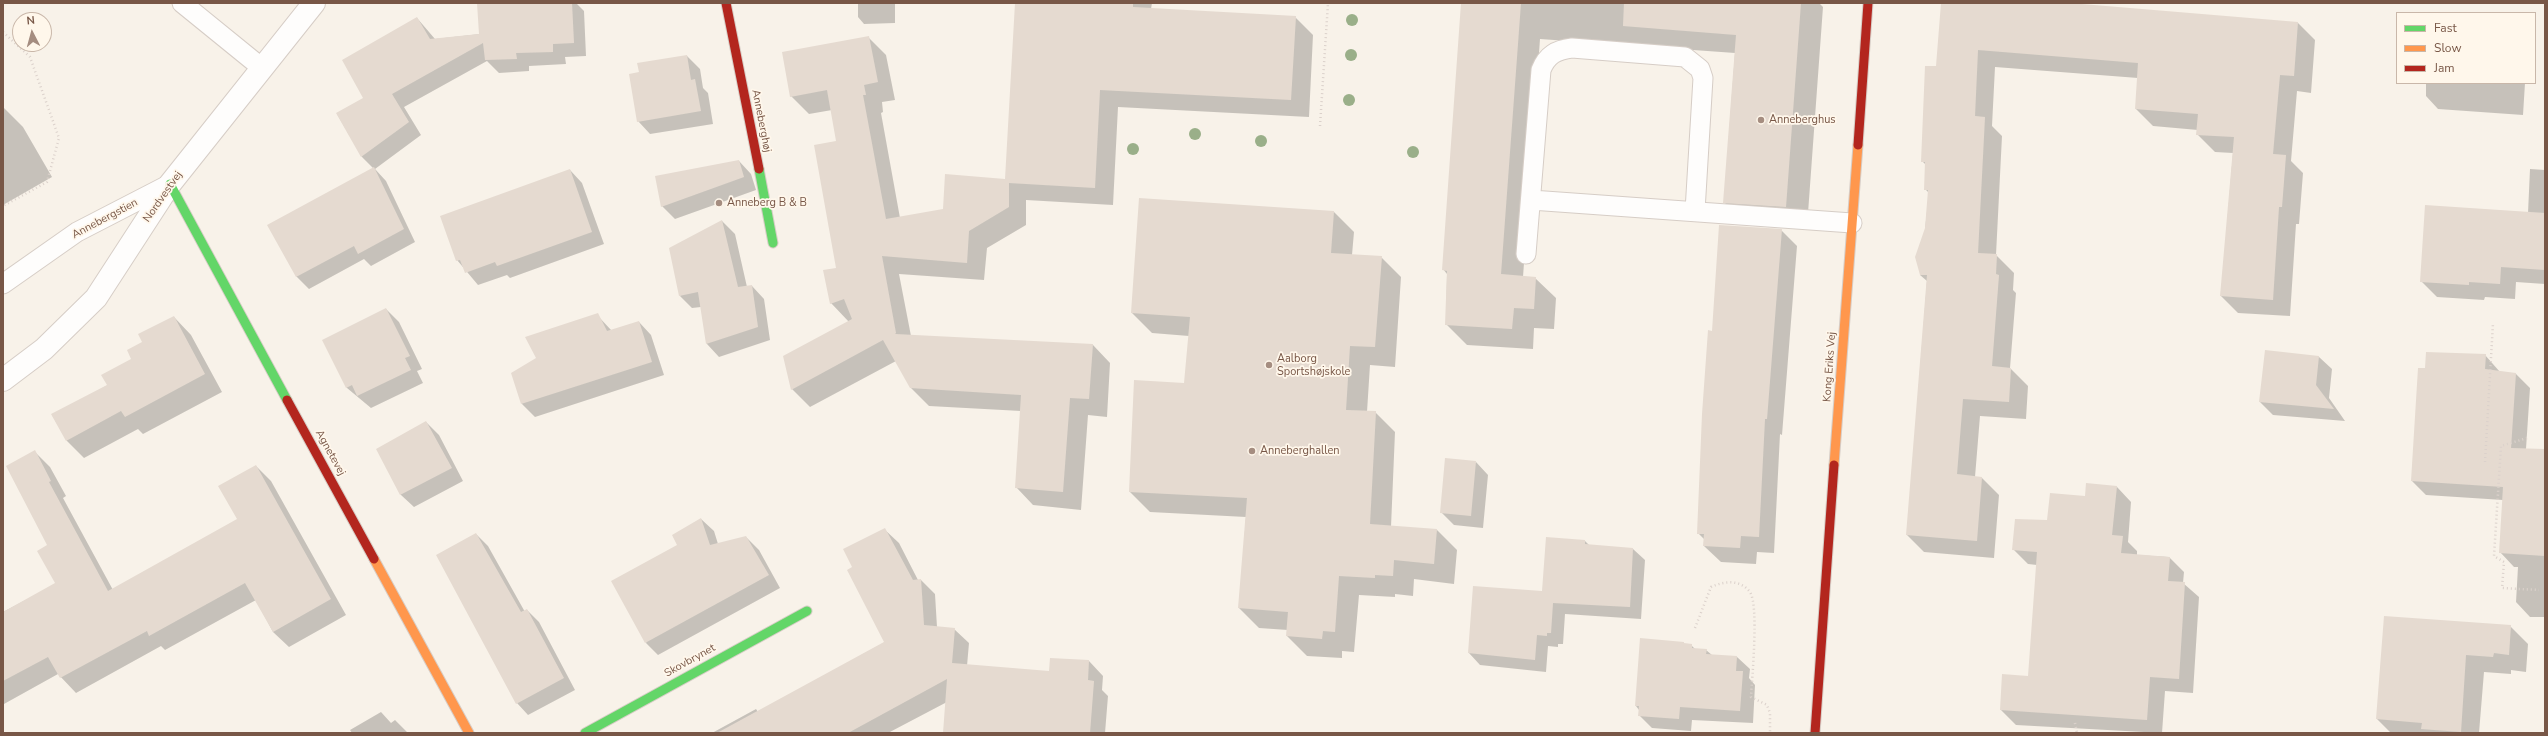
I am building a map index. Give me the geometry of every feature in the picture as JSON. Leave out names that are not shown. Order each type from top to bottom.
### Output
[{"type":"street","name":"Nordvestvej","points":[[3,380],[44,349],[96,298],[170,184],[314,3]]},
{"type":"street","name":"Anneberghøj","points":[[726,3],[773,243]]},
{"type":"street","name":"Kong Eriks Vej","points":[[1815,733],[1868,3]]},
{"type":"street","name":"Agnetevej","points":[[170,184],[469,733]]},
{"type":"street","name":"Skovbrynet","points":[[585,733],[807,611]]},
{"type":"lane","points":[[182,3],[262,68]]},
{"type":"lane","points":[[1526,254],[1541,70],[1551,55],[1560,49],[1572,48],[1685,57],[1700,69],[1704,78],[1695,211]]},
{"type":"lane","name":"Annebergstien","points":[[3,284],[77,232],[170,184]]},
{"type":"lane","points":[[1531,200],[1852,223]]},
{"type":"path","points":[[1320,126],[1328,3]]},
{"type":"path","points":[[3,32],[30,57],[59,138],[47,182],[3,206]]},
{"type":"path","points":[[2485,462],[2493,323]]},
{"type":"path","points":[[2527,438],[2501,446],[2494,556],[2504,562],[2502,588],[2539,590]]},
{"type":"path","points":[[1695,628],[1711,587],[1723,581],[1741,584],[1751,593],[1754,609],[1754,647],[1751,697],[1766,705],[1770,713],[1770,733]]},
{"type":"path","points":[[2075,723],[2077,733]]},
{"type":"building","points":[[477,3],[572,3],[574,43],[553,44],[553,52],[516,53],[517,59],[485,60],[483,43],[392,94],[409,122],[361,157],[336,113],[363,98],[342,60],[417,17],[430,39],[479,34]]},
{"type":"building","points":[[1015,3],[1133,3],[1133,7],[1296,16],[1291,100],[1100,90],[1095,188],[1009,183],[1009,207],[969,231],[967,263],[882,256],[895,334],[1093,344],[1089,399],[1070,398],[1063,492],[1015,488],[1021,395],[910,388],[883,340],[791,390],[783,356],[852,319],[844,299],[830,304],[823,270],[836,268],[814,145],[836,141],[827,90],[790,97],[782,52],[869,36],[878,82],[864,85],[866,95],[863,95],[886,219],[943,209],[945,174],[1005,179]]},
{"type":"building","points":[[1461,3],[1521,3],[1501,274],[1536,277],[1534,309],[1514,308],[1512,329],[1445,325],[1447,271],[1442,270]]},
{"type":"building","points":[[1624,3],[1801,3],[1786,207],[1723,203],[1736,35],[1623,26]]},
{"type":"building","points":[[1941,3],[2070,3],[2298,22],[2294,76],[2280,75],[2273,154],[2286,155],[2282,207],[2279,207],[2273,300],[2220,296],[2234,137],[2196,135],[2198,114],[2135,109],[2138,63],[1978,50],[1975,116],[1985,117],[1978,253],[1997,254],[1996,274],[1999,275],[1992,366],[2011,368],[2009,402],[1963,399],[1957,474],[1982,477],[1977,541],[1906,535],[1927,275],[1920,275],[1915,257],[1925,228],[1928,190],[1924,190],[1925,162],[1921,162],[1925,66],[1936,66]]},
{"type":"building","points":[[687,55],[691,80],[695,79],[701,111],[637,122],[629,74],[639,72],[637,63]]},
{"type":"building","points":[[739,160],[744,177],[661,207],[655,176]]},
{"type":"building","points":[[374,167],[404,229],[358,254],[354,246],[296,277],[267,225]]},
{"type":"building","points":[[570,169],[592,232],[497,266],[495,262],[465,273],[460,260],[456,261],[440,216]]},
{"type":"building","points":[[1139,198],[1334,211],[1331,253],[1382,256],[1375,347],[1350,346],[1346,410],[1376,411],[1370,524],[1437,529],[1434,564],[1394,560],[1393,576],[1375,575],[1375,578],[1339,576],[1335,632],[1323,631],[1322,639],[1286,636],[1288,612],[1238,608],[1247,498],[1129,492],[1134,380],[1184,383],[1190,317],[1131,313]]},
{"type":"building","points":[[2425,205],[2545,213],[2545,270],[2501,267],[2500,284],[2469,282],[2469,285],[2420,282]]},
{"type":"building","points":[[722,220],[738,287],[752,285],[758,327],[706,344],[698,292],[679,296],[669,248]]},
{"type":"building","points":[[1719,225],[1782,229],[1767,419],[1765,419],[1759,537],[1741,536],[1740,548],[1703,546],[1704,534],[1697,534],[1702,414],[1708,330],[1712,331]]},
{"type":"building","points":[[386,308],[410,356],[405,358],[411,370],[357,396],[352,385],[346,388],[322,340]]},
{"type":"building","points":[[598,313],[607,331],[639,321],[652,362],[521,404],[511,373],[536,358],[525,337]]},
{"type":"building","points":[[174,316],[205,374],[125,417],[121,411],[66,441],[51,414],[107,385],[101,375],[131,359],[127,350],[142,342],[138,334]]},
{"type":"building","points":[[2265,350],[2319,356],[2316,385],[2334,409],[2259,402]]},
{"type":"building","points":[[2426,352],[2486,354],[2485,369],[2516,373],[2511,448],[2545,449],[2545,556],[2499,553],[2503,487],[2411,481],[2418,368],[2425,368]]},
{"type":"building","points":[[426,421],[452,468],[400,495],[376,449]]},
{"type":"building","points":[[35,450],[51,481],[49,482],[108,591],[237,519],[218,486],[256,465],[331,599],[273,632],[245,583],[149,636],[147,631],[60,678],[48,657],[3,681],[3,612],[55,583],[37,551],[47,545],[6,466]]},
{"type":"building","points":[[1445,458],[1476,461],[1471,516],[1440,513]]},
{"type":"building","points":[[2086,483],[2117,486],[2112,535],[2123,536],[2121,553],[2170,557],[2168,581],[2185,582],[2179,679],[2150,677],[2147,720],[2000,710],[2002,674],[2028,676],[2037,552],[2012,550],[2015,519],[2047,520],[2050,493],[2085,496]]},
{"type":"building","points":[[701,518],[710,545],[746,536],[769,575],[645,643],[611,581],[677,545],[672,535]]},
{"type":"building","points":[[885,528],[913,580],[921,579],[924,625],[955,628],[952,663],[1049,671],[1050,658],[1089,660],[1088,680],[1094,681],[1090,733],[943,733],[947,679],[848,733],[717,733],[884,642],[847,570],[852,567],[843,549]]},
{"type":"building","points":[[476,533],[521,612],[527,609],[564,678],[516,704],[436,555]]},
{"type":"building","points":[[1546,537],[1585,540],[1585,544],[1633,548],[1630,607],[1553,603],[1551,633],[1547,633],[1547,636],[1537,635],[1535,660],[1468,653],[1473,586],[1542,591]]},
{"type":"building","points":[[2384,616],[2511,625],[2509,655],[2494,653],[2493,657],[2466,655],[2461,732],[2421,729],[2422,723],[2376,719]]},
{"type":"building","points":[[1640,638],[1684,642],[1692,644],[1692,648],[1707,649],[1706,654],[1737,656],[1736,671],[1743,671],[1740,711],[1680,707],[1679,719],[1638,716],[1639,706],[1635,706]]},
{"type":"traffic: fast","points":[[759,169],[773,243]]},
{"type":"traffic: fast","points":[[170,184],[287,400]]},
{"type":"traffic: fast","points":[[585,733],[807,611]]},
{"type":"traffic: slow","points":[[1834,465],[1858,145]]},
{"type":"traffic: slow","points":[[374,559],[469,733]]},
{"type":"traffic: jam","points":[[726,3],[759,169]]},
{"type":"traffic: jam","points":[[1858,145],[1868,3]]},
{"type":"traffic: jam","points":[[287,400],[374,559]]},
{"type":"traffic: jam","points":[[1815,733],[1834,465]]},
{"type":"place","name":"Anneberghus","points":[[1761,120]]},
{"type":"place","name":"Anneberg B & B","points":[[719,203]]},
{"type":"place","name":"Aalborg Sportshøjskole","points":[[1269,365]]},
{"type":"place","name":"Anneberghallen","points":[[1252,451]]}]
